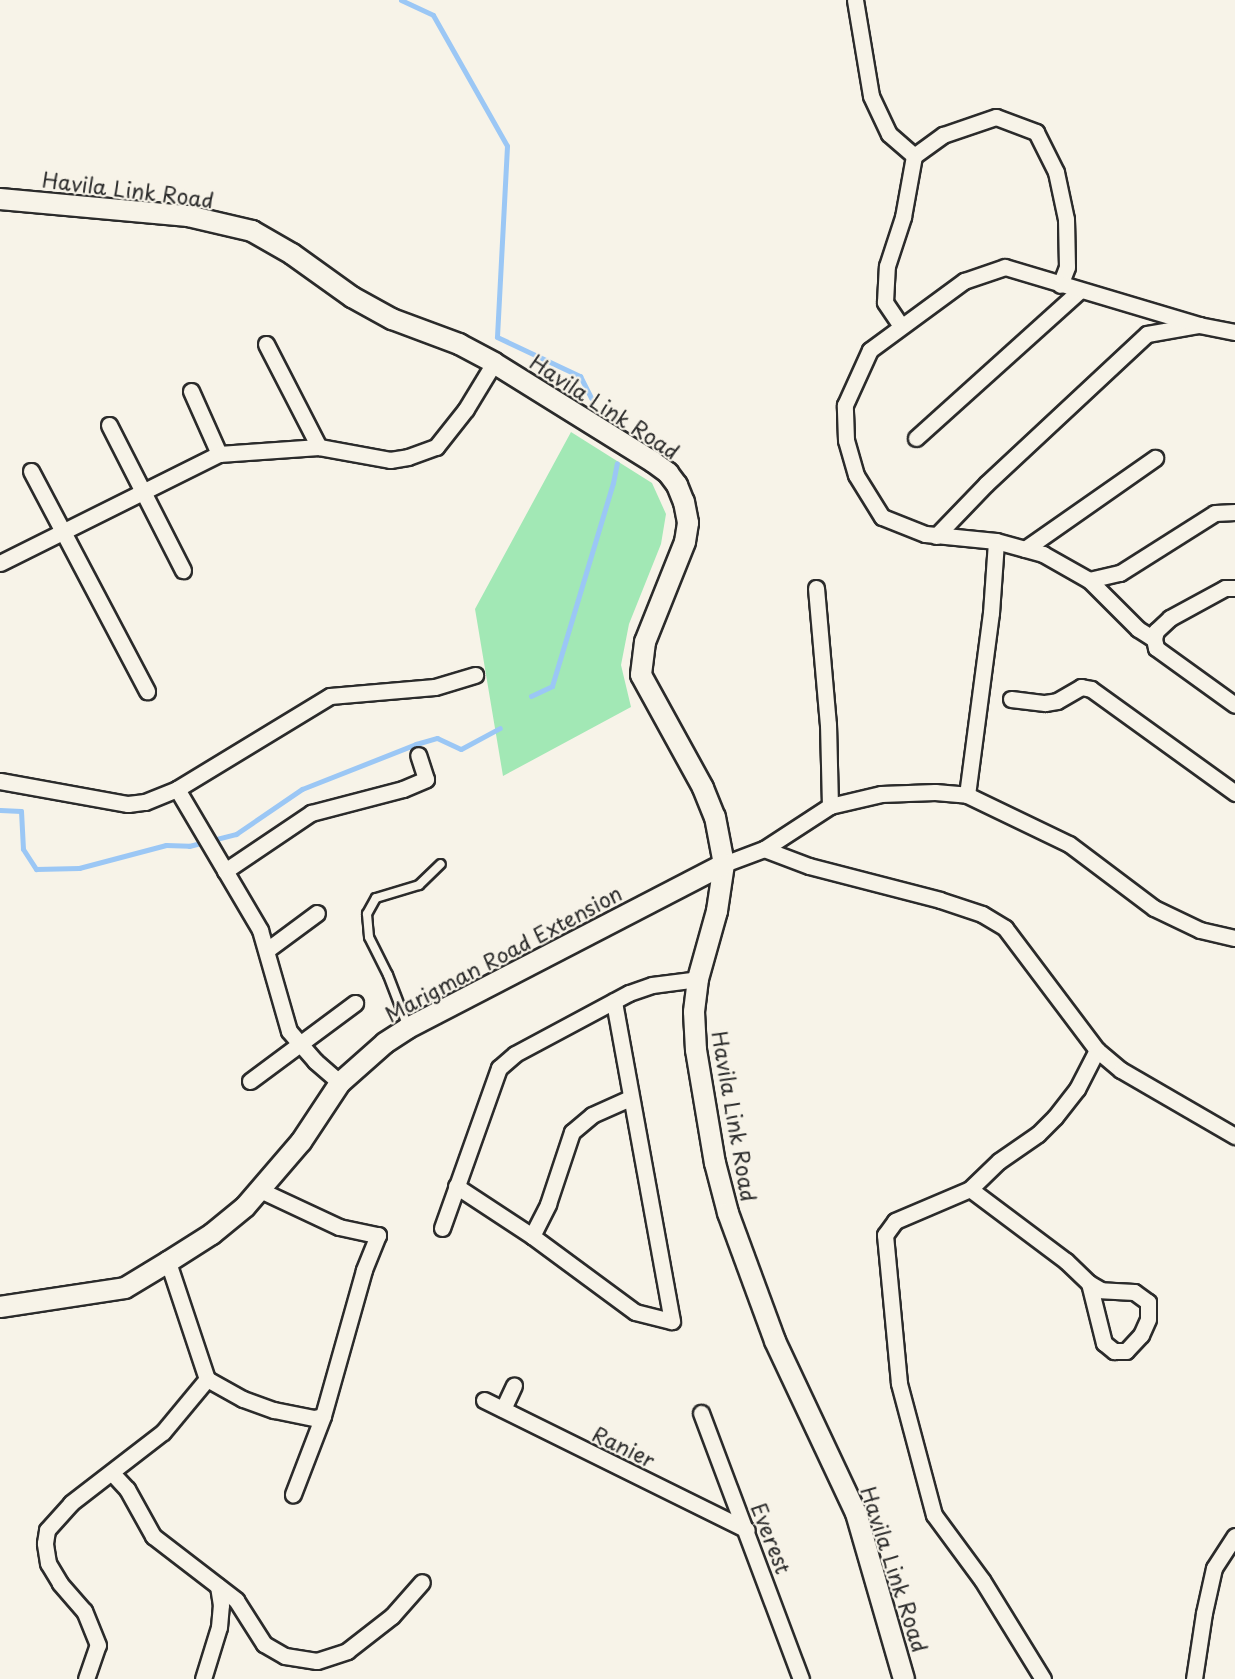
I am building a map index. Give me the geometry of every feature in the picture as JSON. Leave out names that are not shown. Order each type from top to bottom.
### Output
[{"type":"street","points":[[855,0],[871,96],[889,134],[914,156]]},
{"type":"street","points":[[901,326],[885,302],[887,266],[903,217],[914,156],[943,135],[996,117],[1036,132],[1056,172],[1066,219],[1067,267],[1060,285]]},
{"type":"street","name":"Havila Link Road","points":[[0,199],[188,216],[252,231],[292,254],[352,297],[382,314],[459,344],[494,363],[653,462],[668,473],[677,485],[684,502],[688,523],[686,542],[645,642],[641,675],[703,788],[715,817],[724,864],[717,912],[698,979],[694,1012],[696,1050],[715,1163],[728,1214],[775,1341],[856,1513],[904,1679]]},
{"type":"street","points":[[1154,639],[1138,629],[1089,580],[1043,554],[996,541],[936,536],[882,517],[856,475],[846,440],[845,405],[870,350],[964,281],[1005,267],[1078,291],[1199,325],[1235,332]]},
{"type":"street","points":[[916,438],[1078,291]]},
{"type":"street","points":[[936,536],[986,484],[1147,334],[1199,325]]},
{"type":"street","points":[[266,344],[319,447]]},
{"type":"street","points":[[0,563],[219,454],[319,447],[390,460],[408,457],[436,447],[466,409],[494,363]]},
{"type":"street","points":[[191,391],[219,454]]},
{"type":"street","points":[[109,425],[142,494],[183,570]]},
{"type":"street","points":[[1026,549],[1155,458]]},
{"type":"street","points":[[31,471],[147,691]]},
{"type":"street","points":[[1089,580],[1120,573],[1215,513],[1235,512]]},
{"type":"street","points":[[967,795],[991,614],[996,541]]},
{"type":"street","points":[[816,588],[828,724],[830,806]]},
{"type":"street","points":[[1235,588],[1226,588],[1170,618],[1156,632],[1154,639],[1156,648],[1235,705]]},
{"type":"street","points":[[0,781],[128,804],[145,802],[177,789],[311,705],[330,696],[435,687],[475,675]]},
{"type":"street","points":[[1011,699],[1045,703],[1057,701],[1081,687],[1091,689],[1235,793]]},
{"type":"street","points":[[225,871],[311,813],[403,789],[426,779],[418,755]]},
{"type":"street","points":[[177,789],[260,930],[289,1031],[299,1044],[340,1083]]},
{"type":"street","points":[[724,864],[764,849],[830,806],[881,794],[935,792],[967,795],[1069,844],[1154,908],[1200,930],[1235,938]]},
{"type":"street","points":[[764,849],[809,866],[940,900],[982,914],[1005,928],[1096,1050],[1121,1070],[1235,1136]]},
{"type":"street","name":"Marigman Road Extension","points":[[0,1307],[125,1288],[168,1262],[212,1234],[245,1207],[301,1142],[340,1083],[385,1043],[408,1028],[724,864]]},
{"type":"street","points":[[267,950],[317,913]]},
{"type":"street","points":[[442,1228],[499,1068],[515,1054],[614,1000],[652,985],[698,979]]},
{"type":"street","points":[[456,1185],[532,1236],[635,1312],[672,1321],[614,1000]]},
{"type":"street","points":[[250,1081],[355,1003]]},
{"type":"street","points":[[1043,1679],[982,1580],[934,1515],[899,1383],[885,1235],[895,1221],[970,1189],[999,1161],[1038,1134],[1077,1089],[1096,1050]]},
{"type":"street","points":[[532,1236],[548,1204],[572,1132],[592,1115],[630,1098]]},
{"type":"street","points":[[970,1189],[1066,1261],[1089,1283],[1101,1290],[1134,1292],[1148,1302],[1148,1319],[1141,1335],[1126,1351],[1114,1351],[1104,1342],[1089,1283]]},
{"type":"street","points":[[260,1190],[339,1227],[378,1235],[364,1270],[323,1416],[293,1494]]},
{"type":"street","points":[[168,1262],[207,1379],[243,1399],[274,1410],[314,1418],[323,1416]]},
{"type":"street","points":[[86,1679],[98,1645],[84,1611],[60,1584],[48,1563],[45,1543],[47,1530],[71,1503],[163,1432],[207,1379]]},
{"type":"street","points":[[503,1409],[514,1385]]},
{"type":"street","name":"Ranier","points":[[484,1400],[747,1530]]},
{"type":"street","name":"Everest","points":[[701,1413],[747,1530],[801,1679]]},
{"type":"street","points":[[112,1473],[127,1489],[153,1536],[236,1600],[264,1644],[285,1656],[317,1661],[347,1651],[392,1616],[422,1582]]},
{"type":"street","points":[[1194,1679],[1204,1613],[1214,1568],[1235,1536]]},
{"type":"street","points":[[204,1679],[219,1627],[221,1605],[218,1586]]},
{"type":"lane","points":[[408,1028],[388,975],[369,938],[367,914],[376,898],[419,885],[441,864]]},
{"type":"green space","points":[[571,432],[652,483],[666,514],[661,544],[629,624],[621,665],[631,707],[503,776],[475,609]]},
{"type":"waterway","points":[[401,0],[433,15],[507,146],[497,337],[580,376],[591,398]]},
{"type":"waterway","points":[[531,696],[552,686],[617,463]]},
{"type":"waterway","points":[[0,810],[21,811],[23,849],[36,869],[79,868],[166,845],[189,846],[236,834],[302,789],[416,744],[437,738],[461,749],[500,728]]}]
